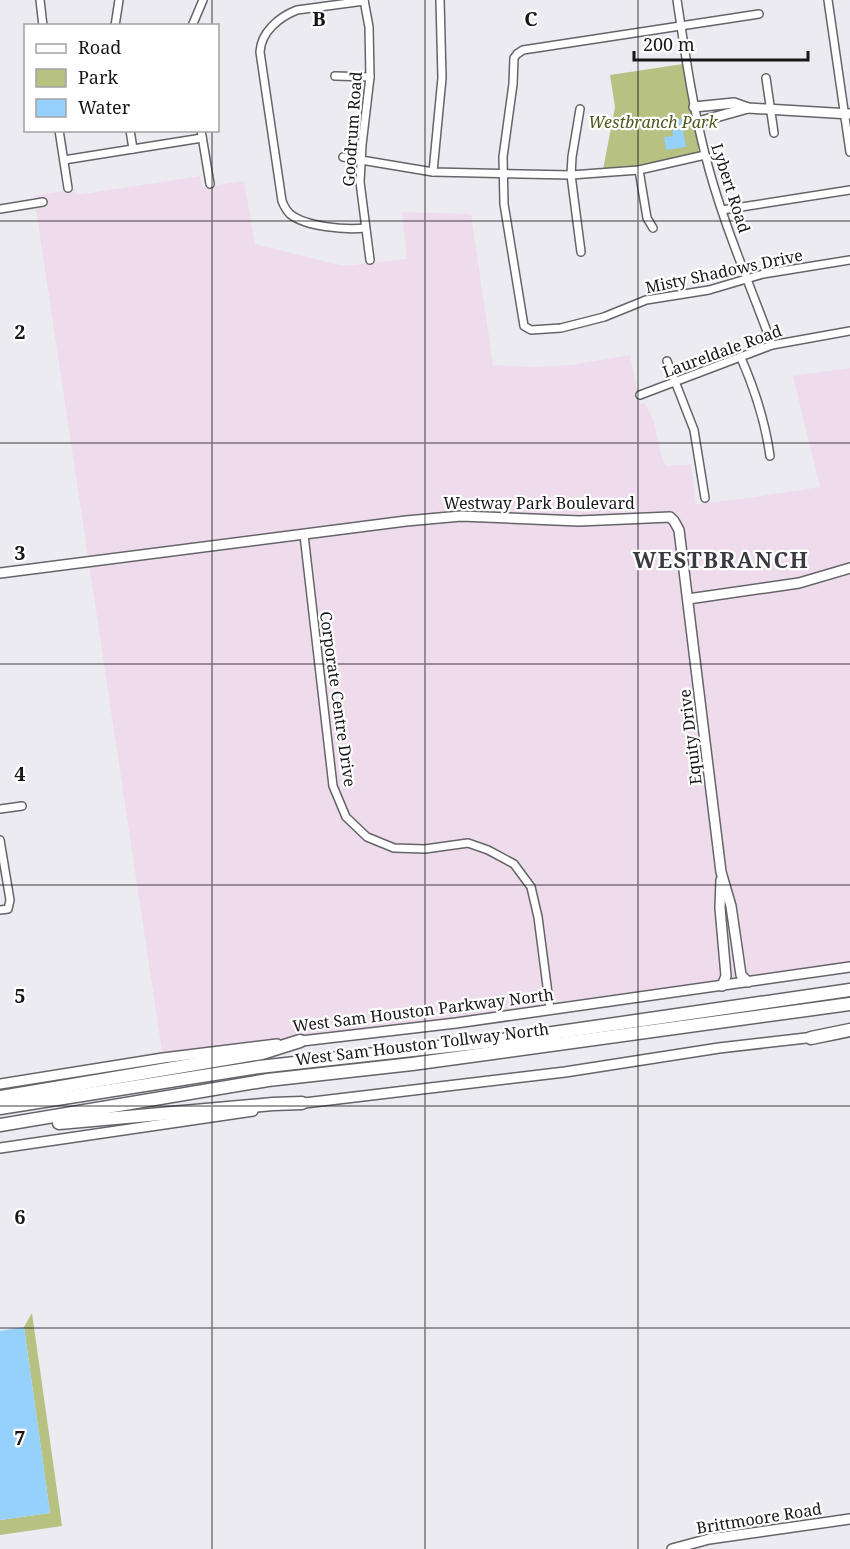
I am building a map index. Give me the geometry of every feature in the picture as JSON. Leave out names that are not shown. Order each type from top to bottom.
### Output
[{"type":"highway","name":"West Sam Houston Tollway North","points":[[0,1108],[269,1066],[511,1039],[850,990]]},
{"type":"highway","name":"West Sam Houston Tollway North","points":[[0,1125],[268,1080],[412,1064],[850,1004]]},
{"type":"highway","points":[[811,1038],[850,1031]]},
{"type":"highway","points":[[0,1097],[262,1053],[300,1041]]},
{"type":"highway","points":[[39,1119],[45,1125],[302,1103]]},
{"type":"main road","points":[[694,107],[734,103],[748,108]]},
{"type":"main road","points":[[698,122],[748,108],[847,114]]},
{"type":"main road","name":"Westway Park Boulevard","points":[[0,573],[231,542],[461,516],[579,521],[670,517],[679,530],[688,599]]},
{"type":"main road","points":[[688,599],[790,585],[850,568]]},
{"type":"main road","points":[[824,577],[850,576]]},
{"type":"main road","name":"Equity Drive","points":[[688,599],[721,872],[720,908],[726,976],[722,986]]},
{"type":"main road","name":"Equity Drive","points":[[721,872],[731,906],[741,975],[748,982]]},
{"type":"main road","name":"West Sam Houston Parkway North","points":[[0,1084],[163,1058],[456,1023],[850,968]]},
{"type":"main road","points":[[0,1148],[302,1103],[565,1072],[719,1048],[811,1038]]},
{"type":"main road","name":"Brittmoore Road","points":[[672,1549],[709,1539],[850,1519]]},
{"type":"street","points":[[40,0],[43,24]]},
{"type":"street","points":[[115,24],[119,0]]},
{"type":"street","points":[[193,24],[203,0]]},
{"type":"street","points":[[364,0],[297,10],[287,14],[270,28],[260,43],[260,52],[281,192],[286,210],[298,219],[336,228],[365,228]]},
{"type":"street","name":"Goodrum Road","points":[[364,0],[369,27],[370,77],[360,182],[370,260]]},
{"type":"street","points":[[433,172],[442,78],[440,0]]},
{"type":"street","name":"Lybert Road","points":[[677,0],[694,107],[705,155],[722,210],[772,345]]},
{"type":"street","points":[[828,0],[847,114],[850,152]]},
{"type":"street","points":[[503,174],[514,58],[523,50],[759,14]]},
{"type":"street","points":[[334,76],[370,77]]},
{"type":"street","points":[[766,78],[774,133]]},
{"type":"street","points":[[580,109],[572,157],[580,252]]},
{"type":"street","points":[[59,132],[68,188]]},
{"type":"street","points":[[130,132],[133,149]]},
{"type":"street","points":[[64,160],[133,149],[202,134],[210,184]]},
{"type":"street","points":[[343,157],[433,172],[572,175],[639,170],[705,155]]},
{"type":"street","points":[[639,170],[647,218],[653,228]]},
{"type":"street","name":"Misty Shadows Drive","points":[[503,174],[504,204],[519,304],[524,326],[531,330],[542,331],[582,324],[646,300],[710,290],[763,274],[850,260]]},
{"type":"street","points":[[722,210],[850,190]]},
{"type":"street","points":[[0,209],[43,202]]},
{"type":"street","name":"Laureldale Road","points":[[640,395],[772,345],[850,332]]},
{"type":"street","points":[[741,358],[757,395],[770,456]]},
{"type":"street","points":[[667,361],[694,430],[705,498]]},
{"type":"street","name":"Corporate Centre Drive","points":[[304,535],[333,786],[346,817],[367,837],[394,848],[425,849],[468,843],[488,850],[514,864],[531,887],[538,917],[550,1009]]},
{"type":"street","points":[[0,809],[22,806]]},
{"type":"street","points":[[0,840],[10,900],[8,909],[0,910]]},
{"type":"shaded area","points":[[200,176],[202,187],[244,181],[255,244],[343,266],[407,259],[402,212],[471,214],[493,365],[535,367],[572,365],[630,355],[640,404],[645,403],[654,421],[662,459],[666,466],[691,464],[696,504],[820,487],[793,376],[850,368],[850,967],[163,1058],[34,196],[75,189],[77,195]]},
{"type":"green space","name":"Westbranch Park","points":[[683,64],[699,146],[698,152],[665,162],[603,170],[615,107],[610,75]]},
{"type":"green space","points":[[32,1313],[62,1526],[0,1535],[0,1520],[50,1513],[24,1327]]},
{"type":"water","points":[[681,119],[686,147],[666,150],[664,137],[673,136],[672,121]]},
{"type":"water","points":[[24,1327],[50,1513],[0,1520],[0,1331]]},
{"type":"district","name":"WESTBRANCH","points":[[721,559]]}]
